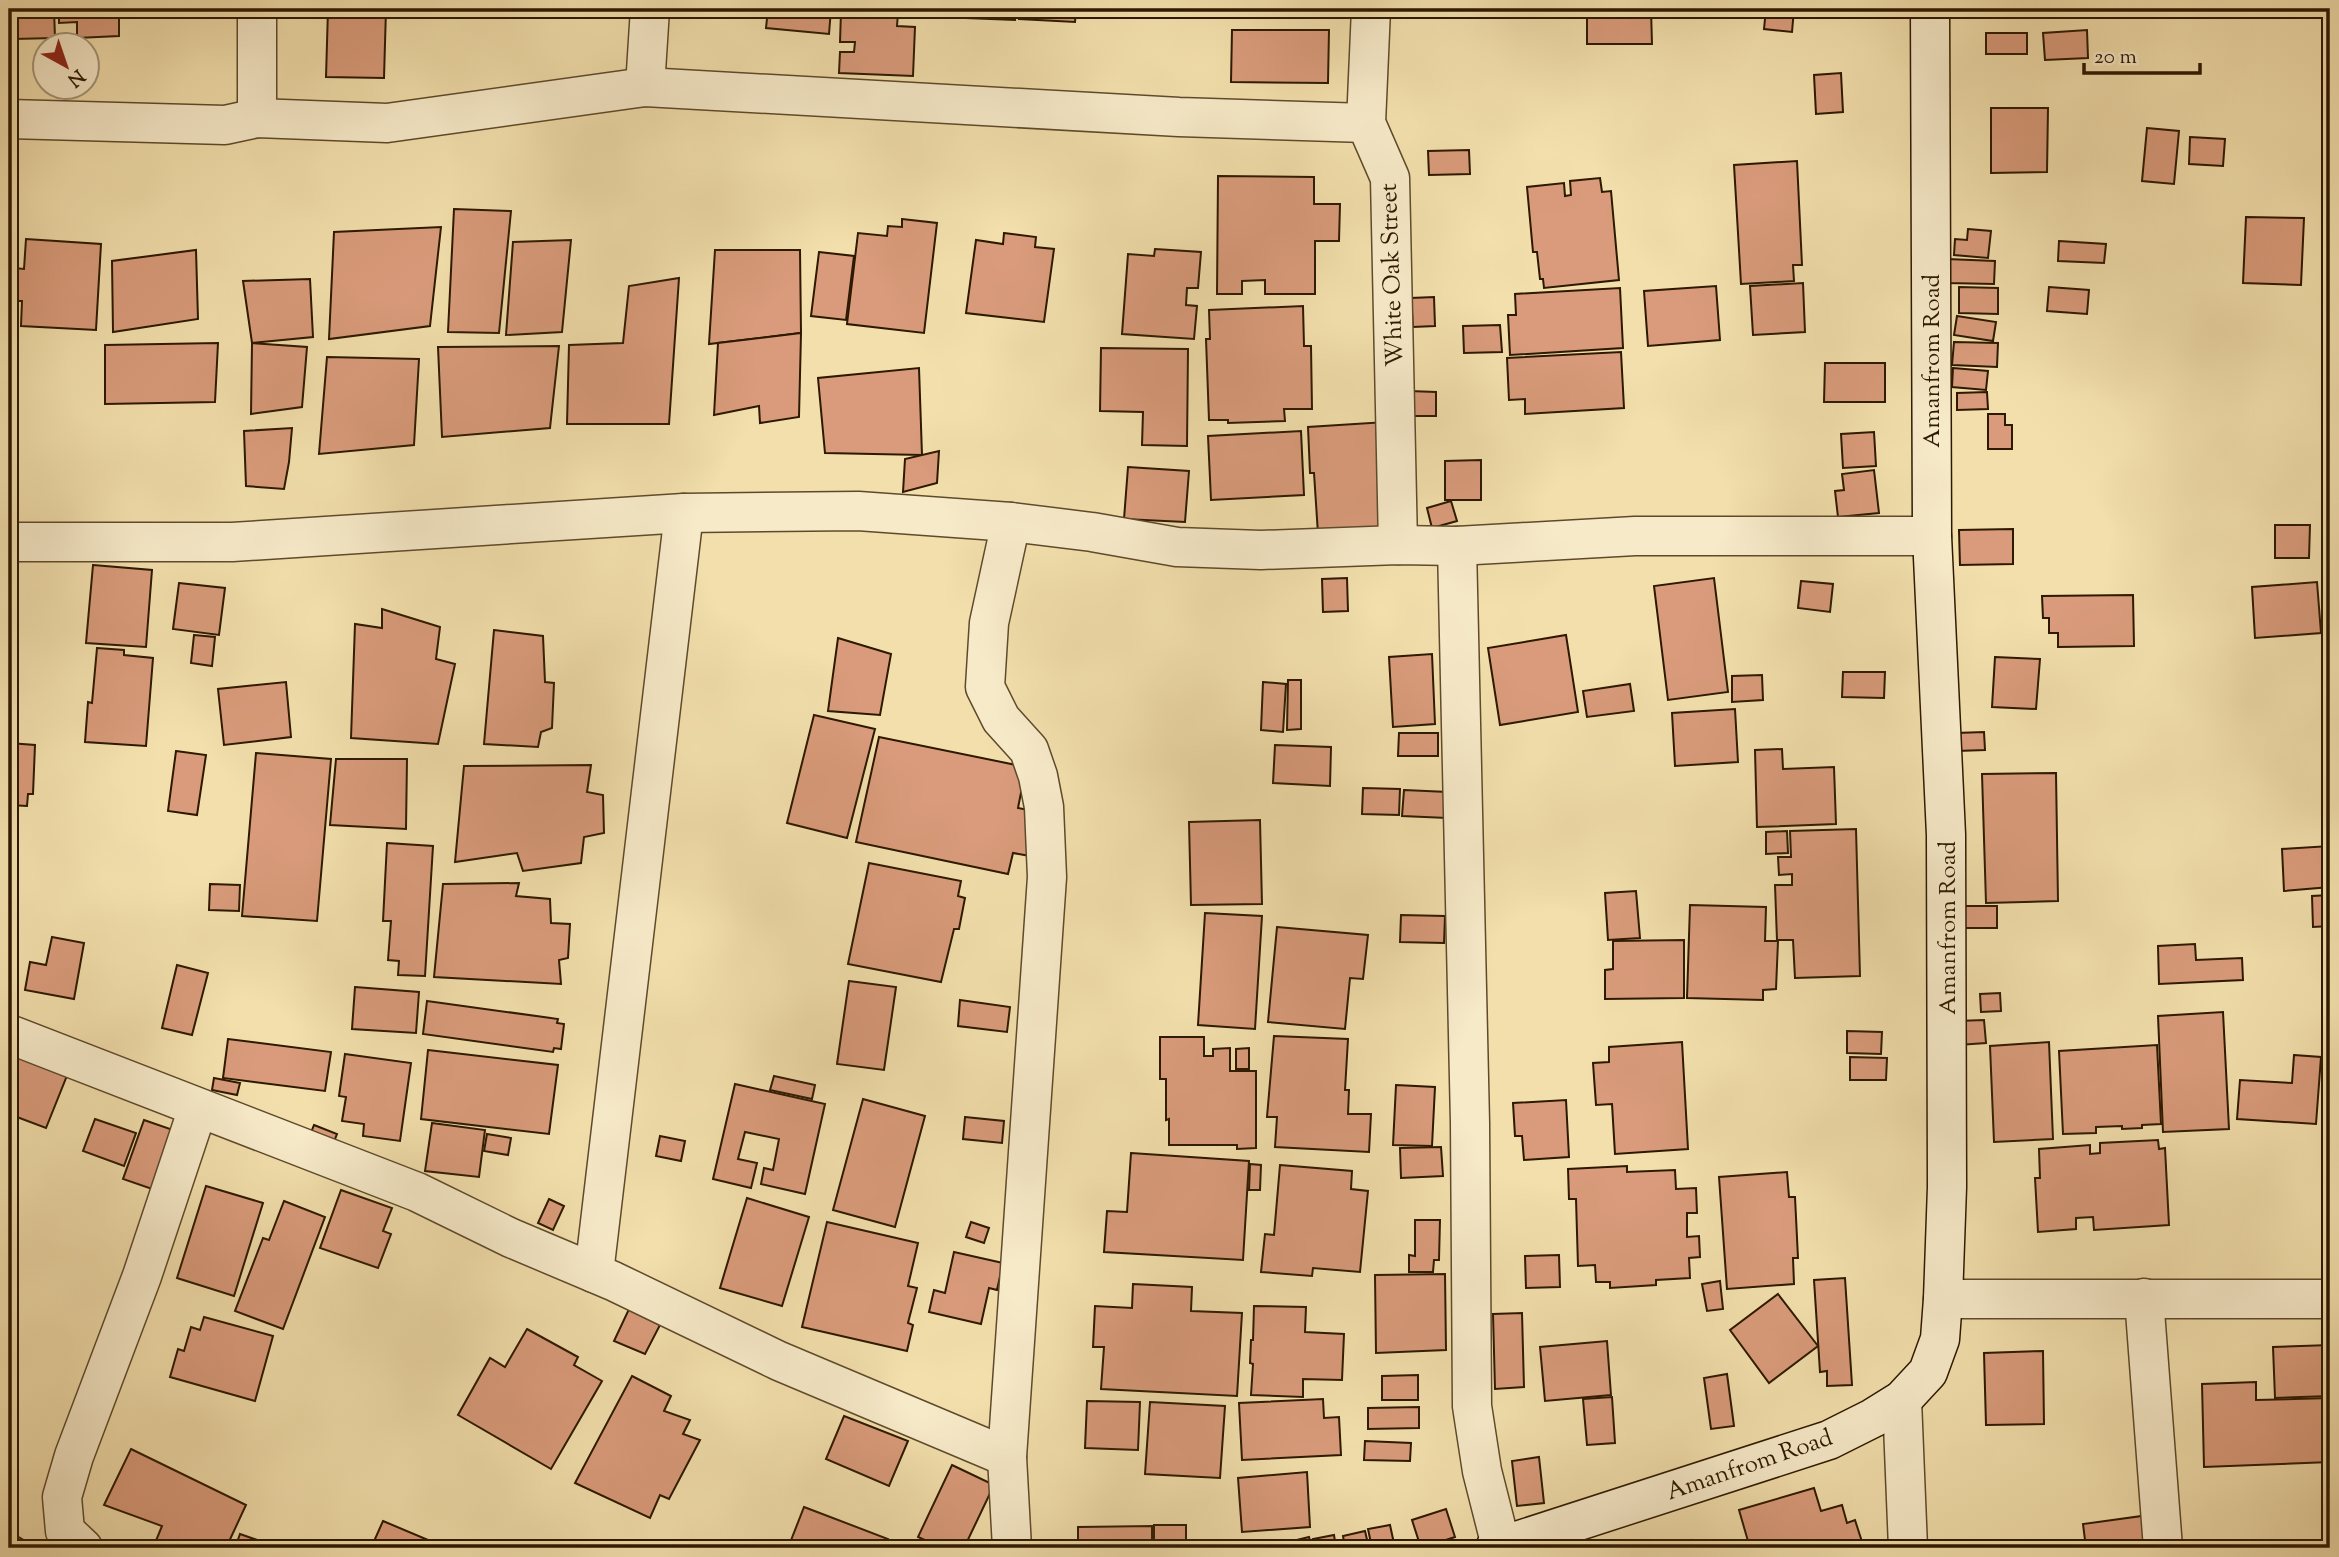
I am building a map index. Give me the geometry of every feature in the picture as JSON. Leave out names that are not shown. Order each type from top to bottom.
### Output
[{"type":"street","points":[[257,9],[257,118]]},
{"type":"street","points":[[645,87],[650,9]]},
{"type":"street","name":"White Oak Street","points":[[1371,9],[1366,123],[1390,178],[1398,545]]},
{"type":"street","name":"Amanfrom Road","points":[[1498,1547],[1829,1440],[1902,1400],[1928,1372],[1940,1339],[1947,1187],[1946,835],[1932,536],[1930,9]]},
{"type":"street","points":[[9,119],[225,125],[257,118],[387,123],[645,87],[1179,117],[1366,123]]},
{"type":"street","points":[[9,542],[232,542],[684,513],[858,511],[1011,522],[1092,532],[1177,547],[1261,550],[1398,545],[1457,546],[1635,536],[1932,536]]},
{"type":"street","points":[[594,1273],[684,513]]},
{"type":"street","points":[[1011,522],[989,623],[985,687],[1001,719],[1030,750],[1044,807],[1047,877],[1007,1457],[1012,1548]]},
{"type":"street","points":[[1457,546],[1470,1123],[1472,1406],[1498,1547]]},
{"type":"street","points":[[9,1034],[417,1192],[779,1361],[1007,1457]]},
{"type":"street","points":[[83,1548],[65,1531],[62,1497],[74,1456],[142,1276],[198,1108]]},
{"type":"street","points":[[2144,1298],[2163,1548]]},
{"type":"street","points":[[1943,1299],[2330,1299]]},
{"type":"street","points":[[1902,1400],[1908,1548]]},
{"type":"building","points":[[9,9],[54,9],[55,32],[32,32],[32,39],[14,39],[13,21],[9,21]]},
{"type":"building","points":[[59,9],[119,9],[119,36],[102,37],[102,32],[77,32],[77,22],[59,23]]},
{"type":"building","points":[[328,9],[386,9],[384,78],[326,77]]},
{"type":"building","points":[[768,9],[831,9],[829,34],[766,28]]},
{"type":"building","points":[[966,9],[1016,9],[1015,20],[966,18]]},
{"type":"building","points":[[1019,9],[1076,9],[1075,22],[1019,19]]},
{"type":"building","points":[[1587,9],[1651,9],[1652,44],[1587,44]]},
{"type":"building","points":[[1766,9],[1794,9],[1792,32],[1764,29]]},
{"type":"building","points":[[841,12],[898,13],[897,26],[915,27],[913,76],[839,73],[840,52],[854,52],[855,42],[840,42]]},
{"type":"building","points":[[1232,30],[1329,30],[1328,83],[1231,82]]},
{"type":"building","points":[[2087,30],[2088,58],[2045,60],[2043,33]]},
{"type":"building","points":[[1986,33],[2027,33],[2027,54],[1986,54]]},
{"type":"building","points":[[1841,73],[1843,112],[1816,114],[1814,75]]},
{"type":"building","points":[[1991,108],[2048,108],[2047,172],[1991,173]]},
{"type":"building","points":[[2147,128],[2179,131],[2174,184],[2142,181]]},
{"type":"building","points":[[2190,137],[2225,139],[2223,166],[2189,164]]},
{"type":"building","points":[[1469,150],[1470,174],[1429,175],[1428,151]]},
{"type":"building","points":[[1797,161],[1802,265],[1793,265],[1794,281],[1741,284],[1734,165]]},
{"type":"building","points":[[1218,176],[1314,177],[1314,204],[1340,204],[1339,241],[1315,241],[1315,294],[1265,294],[1265,280],[1242,281],[1242,294],[1217,294]]},
{"type":"building","points":[[1600,178],[1602,192],[1611,191],[1619,280],[1544,288],[1543,279],[1540,279],[1537,252],[1533,252],[1527,187],[1564,183],[1565,196],[1571,195],[1570,181]]},
{"type":"building","points":[[454,209],[511,211],[499,333],[448,332]]},
{"type":"building","points":[[2246,217],[2304,218],[2301,285],[2243,283]]},
{"type":"building","points":[[902,219],[937,223],[924,333],[847,324],[858,233],[887,236],[888,226],[902,227]]},
{"type":"building","points":[[441,227],[430,326],[329,339],[334,232]]},
{"type":"building","points":[[1968,229],[1991,231],[1988,258],[1954,255],[1955,239],[1967,240]]},
{"type":"building","points":[[1004,233],[1036,237],[1035,247],[1054,249],[1044,322],[966,313],[976,240],[1003,244]]},
{"type":"building","points":[[26,239],[101,244],[96,330],[21,326],[22,301],[14,301],[15,268],[24,269]]},
{"type":"building","points":[[571,240],[562,332],[506,335],[513,242]]},
{"type":"building","points":[[2059,241],[2106,244],[2104,263],[2058,261]]},
{"type":"building","points":[[1155,249],[1201,252],[1198,288],[1187,288],[1186,305],[1197,306],[1194,339],[1122,334],[1128,254],[1154,256]]},
{"type":"building","points":[[196,250],[198,319],[113,332],[112,261]]},
{"type":"building","points":[[715,250],[800,250],[801,333],[709,344]]},
{"type":"building","points":[[819,252],[854,256],[846,320],[811,316]]},
{"type":"building","points":[[1947,259],[1995,261],[1994,284],[1947,283]]},
{"type":"building","points":[[679,278],[669,424],[567,424],[569,345],[623,343],[629,286]]},
{"type":"building","points":[[310,279],[313,337],[252,343],[243,281]]},
{"type":"building","points":[[1803,283],[1805,332],[1753,335],[1750,286]]},
{"type":"building","points":[[1716,286],[1720,340],[1648,346],[1644,291]]},
{"type":"building","points":[[1959,287],[1998,288],[1998,314],[1959,313]]},
{"type":"building","points":[[2049,287],[2089,290],[2087,314],[2047,311]]},
{"type":"building","points":[[1620,288],[1623,348],[1510,355],[1508,315],[1516,315],[1515,294]]},
{"type":"building","points":[[1434,297],[1435,326],[1413,327],[1411,298]]},
{"type":"building","points":[[1303,306],[1304,346],[1311,346],[1312,409],[1284,409],[1285,421],[1228,423],[1228,420],[1209,420],[1206,339],[1210,339],[1209,310]]},
{"type":"building","points":[[1957,316],[1996,322],[1993,341],[1954,335]]},
{"type":"building","points":[[1500,325],[1502,352],[1464,353],[1463,326]]},
{"type":"building","points":[[801,333],[799,417],[760,423],[759,406],[714,415],[718,343]]},
{"type":"building","points":[[1954,342],[1998,343],[1997,367],[1952,365]]},
{"type":"building","points":[[218,343],[215,402],[105,404],[105,345]]},
{"type":"building","points":[[252,343],[307,347],[302,407],[251,414]]},
{"type":"building","points":[[559,346],[550,428],[442,437],[438,347]]},
{"type":"building","points":[[1101,348],[1188,349],[1187,446],[1142,445],[1143,412],[1100,411]]},
{"type":"building","points":[[1621,352],[1624,408],[1525,414],[1525,399],[1509,400],[1507,358]]},
{"type":"building","points":[[327,357],[419,359],[414,445],[319,454]]},
{"type":"building","points":[[1825,363],[1885,363],[1885,402],[1824,402]]},
{"type":"building","points":[[919,368],[922,455],[825,453],[818,378]]},
{"type":"building","points":[[1953,368],[1988,371],[1986,390],[1952,387]]},
{"type":"building","points":[[1409,391],[1436,392],[1436,416],[1408,416]]},
{"type":"building","points":[[1987,392],[1988,409],[1957,410],[1957,393]]},
{"type":"building","points":[[1988,414],[2005,414],[2005,425],[2012,425],[2012,449],[1988,449]]},
{"type":"building","points":[[1386,422],[1392,530],[1318,534],[1314,473],[1310,473],[1308,427]]},
{"type":"building","points":[[292,428],[284,489],[246,486],[244,431]]},
{"type":"building","points":[[1301,431],[1304,495],[1211,500],[1208,436]]},
{"type":"building","points":[[1874,432],[1876,466],[1843,468],[1841,434]]},
{"type":"building","points":[[939,451],[937,483],[903,492],[905,459]]},
{"type":"building","points":[[1481,460],[1481,500],[1445,500],[1445,461]]},
{"type":"building","points":[[1128,467],[1189,471],[1185,522],[1124,519]]},
{"type":"building","points":[[1874,470],[1879,513],[1838,517],[1835,491],[1844,490],[1842,474]]},
{"type":"building","points":[[1451,501],[1457,521],[1432,528],[1427,508]]},
{"type":"building","points":[[2275,525],[2310,525],[2309,558],[2275,558]]},
{"type":"building","points":[[2013,529],[2013,564],[1960,565],[1959,530]]},
{"type":"building","points":[[93,565],[152,570],[146,647],[86,643]]},
{"type":"building","points":[[1347,578],[1348,611],[1323,612],[1322,579]]},
{"type":"building","points":[[1714,578],[1728,692],[1668,700],[1654,586]]},
{"type":"building","points":[[1801,581],[1833,584],[1830,612],[1798,608]]},
{"type":"building","points":[[2317,582],[2321,633],[2255,638],[2252,587]]},
{"type":"building","points":[[179,583],[225,588],[219,635],[173,629]]},
{"type":"building","points":[[2133,595],[2134,646],[2058,647],[2058,633],[2049,633],[2049,618],[2043,618],[2042,596]]},
{"type":"building","points":[[382,609],[440,627],[436,659],[455,664],[438,744],[351,738],[355,624],[382,628]]},
{"type":"building","points":[[494,630],[543,636],[545,682],[554,683],[552,728],[541,732],[538,747],[484,744]]},
{"type":"building","points":[[194,635],[215,637],[212,666],[191,663]]},
{"type":"building","points":[[1566,635],[1578,712],[1500,725],[1488,648]]},
{"type":"building","points":[[838,638],[891,654],[880,715],[828,711]]},
{"type":"building","points":[[97,648],[124,650],[124,655],[153,658],[146,746],[85,742]]},
{"type":"building","points":[[1432,654],[1435,724],[1393,727],[1389,657]]},
{"type":"building","points":[[1995,657],[2040,659],[2036,709],[1992,707]]},
{"type":"building","points":[[1843,672],[1885,672],[1884,698],[1842,697]]},
{"type":"building","points":[[1762,675],[1763,700],[1732,702],[1732,676]]},
{"type":"building","points":[[1288,680],[1301,680],[1301,729],[1287,730]]},
{"type":"building","points":[[286,682],[291,737],[224,745],[218,689]]},
{"type":"building","points":[[1263,682],[1286,684],[1283,732],[1261,730]]},
{"type":"building","points":[[1630,684],[1634,711],[1587,717],[1583,691]]},
{"type":"building","points":[[1735,709],[1738,762],[1675,766],[1672,713]]},
{"type":"building","points":[[814,715],[875,729],[847,838],[787,823]]},
{"type":"building","points":[[1984,732],[1985,750],[1957,751],[1956,733]]},
{"type":"building","points":[[1399,733],[1438,733],[1438,756],[1398,756]]},
{"type":"building","points":[[879,737],[1026,767],[1018,808],[1039,812],[1030,856],[1013,853],[1008,874],[856,842]]},
{"type":"building","points":[[9,743],[35,745],[33,794],[28,794],[27,806],[9,805]]},
{"type":"building","points":[[1275,745],[1331,747],[1330,786],[1273,783]]},
{"type":"building","points":[[1782,749],[1783,769],[1834,767],[1836,824],[1757,827],[1755,750]]},
{"type":"building","points":[[176,751],[206,755],[197,815],[168,811]]},
{"type":"building","points":[[256,753],[331,759],[317,921],[242,916]]},
{"type":"building","points":[[336,759],[407,759],[406,829],[330,825]]},
{"type":"building","points":[[591,765],[587,792],[603,795],[604,833],[584,837],[581,863],[523,871],[517,853],[455,862],[464,766]]},
{"type":"building","points":[[2056,773],[2058,901],[1986,903],[1982,774]]},
{"type":"building","points":[[1363,788],[1400,789],[1399,815],[1362,814]]},
{"type":"building","points":[[1404,790],[1448,792],[1447,818],[1402,816]]},
{"type":"building","points":[[1260,820],[1262,904],[1191,905],[1189,822]]},
{"type":"building","points":[[1856,829],[1860,976],[1795,978],[1793,940],[1777,940],[1775,885],[1792,885],[1792,874],[1779,875],[1778,857],[1791,857],[1790,831]]},
{"type":"building","points":[[1787,831],[1788,853],[1766,854],[1766,832]]},
{"type":"building","points":[[387,843],[433,846],[425,976],[398,975],[399,961],[388,960],[391,921],[383,921]]},
{"type":"building","points":[[2330,846],[2330,887],[2284,891],[2282,849]]},
{"type":"building","points":[[869,863],[961,881],[958,896],[965,898],[959,929],[954,929],[941,982],[848,964]]},
{"type":"building","points":[[519,883],[516,896],[550,899],[551,923],[570,924],[568,958],[559,960],[561,984],[434,977],[443,884]]},
{"type":"building","points":[[210,884],[240,885],[239,911],[209,910]]},
{"type":"building","points":[[1636,891],[1640,938],[1608,940],[1605,893]]},
{"type":"building","points":[[2330,895],[2330,926],[2313,927],[2312,896]]},
{"type":"building","points":[[1690,905],[1766,907],[1765,941],[1778,941],[1776,989],[1763,990],[1763,1000],[1687,998]]},
{"type":"building","points":[[1962,906],[1997,906],[1997,928],[1961,928]]},
{"type":"building","points":[[1205,913],[1262,916],[1255,1029],[1198,1025]]},
{"type":"building","points":[[1401,915],[1445,916],[1444,943],[1400,942]]},
{"type":"building","points":[[1277,927],[1368,935],[1363,979],[1350,978],[1345,1029],[1268,1022]]},
{"type":"building","points":[[52,937],[84,943],[74,999],[25,990],[30,962],[46,965]]},
{"type":"building","points":[[1684,940],[1684,998],[1605,999],[1605,970],[1613,969],[1613,941]]},
{"type":"building","points":[[2195,944],[2196,960],[2242,958],[2243,980],[2159,984],[2158,946]]},
{"type":"building","points":[[177,965],[208,973],[192,1035],[162,1028]]},
{"type":"building","points":[[849,981],[896,987],[884,1070],[837,1064]]},
{"type":"building","points":[[355,987],[419,992],[416,1033],[352,1029]]},
{"type":"building","points":[[2000,993],[2001,1011],[1981,1012],[1980,994]]},
{"type":"building","points":[[960,1000],[1010,1007],[1007,1032],[958,1026]]},
{"type":"building","points":[[427,1001],[558,1019],[557,1023],[564,1024],[561,1049],[554,1048],[553,1052],[423,1034]]},
{"type":"building","points":[[2223,1012],[2229,1129],[2163,1132],[2158,1016]]},
{"type":"building","points":[[1984,1020],[1986,1043],[1958,1045],[1957,1021]]},
{"type":"building","points":[[1847,1031],[1882,1032],[1881,1054],[1847,1053]]},
{"type":"building","points":[[1274,1036],[1348,1039],[1345,1090],[1349,1090],[1348,1114],[1371,1114],[1369,1152],[1275,1147],[1277,1117],[1267,1117]]},
{"type":"building","points":[[1160,1037],[1204,1037],[1204,1056],[1213,1056],[1213,1049],[1230,1048],[1230,1071],[1256,1071],[1256,1148],[1237,1149],[1237,1145],[1169,1145],[1166,1079],[1160,1079]]},
{"type":"building","points":[[228,1039],[331,1052],[325,1091],[223,1078]]},
{"type":"building","points":[[1682,1042],[1688,1149],[1615,1154],[1612,1104],[1596,1105],[1593,1063],[1609,1062],[1609,1047]]},
{"type":"building","points":[[2049,1042],[2053,1139],[1994,1142],[1990,1046]]},
{"type":"building","points":[[2157,1045],[2161,1124],[2122,1129],[2122,1126],[2096,1127],[2096,1133],[2063,1134],[2059,1051]]},
{"type":"building","points":[[1249,1048],[1249,1069],[1236,1069],[1236,1049]]},
{"type":"building","points":[[9,1050],[68,1073],[46,1128],[9,1114]]},
{"type":"building","points":[[428,1050],[558,1065],[549,1134],[421,1119]]},
{"type":"building","points":[[345,1054],[411,1063],[400,1141],[363,1136],[364,1124],[342,1121],[346,1097],[339,1096]]},
{"type":"building","points":[[2294,1055],[2321,1057],[2316,1124],[2237,1119],[2240,1080],[2292,1083]]},
{"type":"building","points":[[1850,1057],[1887,1058],[1886,1080],[1850,1080]]},
{"type":"building","points":[[774,1076],[815,1085],[812,1099],[770,1090]]},
{"type":"building","points":[[214,1078],[240,1083],[237,1095],[212,1090]]},
{"type":"building","points":[[735,1084],[825,1104],[805,1194],[761,1184],[764,1168],[773,1170],[779,1139],[745,1132],[738,1159],[757,1163],[751,1188],[713,1179]]},
{"type":"building","points":[[1396,1085],[1435,1087],[1432,1146],[1393,1145]]},
{"type":"building","points":[[863,1099],[925,1116],[895,1227],[833,1210]]},
{"type":"building","points":[[1566,1100],[1569,1157],[1524,1160],[1522,1136],[1515,1136],[1513,1103]]},
{"type":"building","points":[[965,1117],[1004,1121],[1002,1143],[963,1139]]},
{"type":"building","points":[[95,1119],[136,1133],[124,1166],[83,1151]]},
{"type":"building","points":[[144,1120],[176,1131],[155,1190],[123,1179]]},
{"type":"building","points":[[432,1123],[485,1130],[479,1177],[425,1171]]},
{"type":"building","points":[[314,1125],[337,1134],[333,1144],[310,1135]]},
{"type":"building","points":[[487,1134],[511,1138],[508,1155],[484,1151]]},
{"type":"building","points":[[660,1136],[685,1141],[681,1161],[656,1156]]},
{"type":"building","points":[[2158,1140],[2159,1149],[2165,1148],[2169,1225],[2094,1230],[2093,1217],[2076,1218],[2076,1229],[2038,1232],[2035,1178],[2040,1178],[2039,1149],[2090,1145],[2090,1154],[2100,1153],[2100,1143]]},
{"type":"building","points":[[1441,1147],[1443,1176],[1401,1178],[1400,1148]]},
{"type":"building","points":[[1131,1153],[1249,1161],[1243,1260],[1104,1252],[1107,1211],[1127,1212]]},
{"type":"building","points":[[1250,1164],[1261,1165],[1260,1190],[1249,1190]]},
{"type":"building","points":[[1280,1165],[1352,1171],[1351,1189],[1368,1191],[1360,1272],[1313,1268],[1312,1276],[1261,1272],[1265,1234],[1274,1235]]},
{"type":"building","points":[[1627,1166],[1627,1172],[1675,1170],[1676,1189],[1696,1188],[1697,1213],[1687,1213],[1687,1237],[1699,1236],[1700,1257],[1689,1258],[1690,1278],[1656,1280],[1656,1285],[1610,1288],[1610,1282],[1596,1282],[1595,1265],[1578,1266],[1576,1199],[1569,1199],[1568,1169]]},
{"type":"building","points":[[1787,1172],[1789,1197],[1795,1197],[1798,1258],[1793,1258],[1794,1284],[1727,1289],[1719,1177]]},
{"type":"building","points":[[206,1186],[263,1203],[234,1296],[177,1278]]},
{"type":"building","points":[[341,1190],[392,1208],[383,1231],[391,1234],[378,1268],[320,1248]]},
{"type":"building","points":[[747,1198],[809,1217],[782,1306],[720,1288]]},
{"type":"building","points":[[549,1199],[564,1206],[553,1230],[538,1223]]},
{"type":"building","points":[[284,1201],[325,1217],[283,1329],[235,1311],[263,1238],[269,1240]]},
{"type":"building","points":[[1415,1220],[1440,1220],[1439,1260],[1434,1260],[1433,1272],[1409,1272],[1409,1255],[1415,1256]]},
{"type":"building","points":[[827,1222],[918,1243],[908,1286],[917,1288],[908,1323],[913,1325],[907,1351],[802,1327]]},
{"type":"building","points":[[971,1222],[989,1228],[984,1243],[966,1237]]},
{"type":"building","points":[[954,1252],[1003,1263],[997,1290],[989,1288],[981,1324],[929,1312],[934,1290],[945,1293]]},
{"type":"building","points":[[1559,1255],[1560,1287],[1526,1288],[1525,1256]]},
{"type":"building","points":[[1445,1274],[1446,1350],[1376,1353],[1375,1275]]},
{"type":"building","points":[[1845,1278],[1852,1385],[1827,1386],[1827,1371],[1820,1372],[1814,1280]]},
{"type":"building","points":[[1720,1281],[1723,1309],[1707,1311],[1702,1284]]},
{"type":"building","points":[[1133,1284],[1192,1287],[1191,1311],[1242,1313],[1237,1396],[1101,1389],[1104,1347],[1093,1347],[1095,1306],[1132,1308]]},
{"type":"building","points":[[1778,1294],[1818,1346],[1769,1383],[1730,1330]]},
{"type":"building","points":[[1254,1306],[1306,1307],[1305,1332],[1344,1334],[1342,1380],[1303,1379],[1303,1397],[1251,1395]]},
{"type":"building","points":[[629,1309],[660,1325],[645,1354],[614,1341]]},
{"type":"building","points":[[1522,1313],[1524,1387],[1495,1389],[1493,1314]]},
{"type":"building","points":[[204,1317],[273,1336],[255,1401],[170,1377],[178,1349],[184,1351],[191,1327],[200,1330]]},
{"type":"building","points":[[527,1329],[578,1357],[574,1365],[602,1381],[551,1469],[458,1415],[490,1358],[505,1367]]},
{"type":"building","points":[[1607,1341],[1611,1395],[1545,1401],[1540,1347]]},
{"type":"building","points":[[2330,1345],[2330,1396],[2275,1398],[2273,1347]]},
{"type":"building","points":[[2043,1351],[2044,1424],[1986,1425],[1984,1353]]},
{"type":"building","points":[[1727,1374],[1734,1426],[1711,1429],[1704,1378]]},
{"type":"building","points":[[1418,1375],[1418,1400],[1382,1400],[1382,1376]]},
{"type":"building","points":[[632,1376],[671,1396],[664,1411],[690,1420],[683,1434],[700,1440],[669,1499],[660,1495],[650,1518],[575,1483]]},
{"type":"building","points":[[2256,1382],[2256,1400],[2330,1398],[2330,1462],[2204,1467],[2202,1384]]},
{"type":"building","points":[[1612,1397],[1615,1443],[1587,1445],[1583,1399]]},
{"type":"building","points":[[1323,1399],[1324,1418],[1339,1417],[1341,1455],[1242,1460],[1239,1403]]},
{"type":"building","points":[[1087,1401],[1140,1402],[1138,1450],[1085,1448]]},
{"type":"building","points":[[1150,1402],[1225,1406],[1220,1478],[1145,1474]]},
{"type":"building","points":[[1419,1407],[1419,1428],[1368,1429],[1368,1408]]},
{"type":"building","points":[[844,1416],[908,1441],[889,1486],[826,1459]]},
{"type":"building","points":[[1365,1441],[1411,1443],[1410,1461],[1364,1460]]},
{"type":"building","points":[[131,1449],[246,1505],[226,1548],[153,1548],[162,1526],[104,1505]]},
{"type":"building","points":[[1539,1457],[1544,1503],[1517,1506],[1512,1461]]},
{"type":"building","points":[[952,1465],[994,1485],[964,1548],[943,1548],[918,1537]]},
{"type":"building","points":[[1307,1472],[1310,1527],[1242,1532],[1238,1478]]},
{"type":"building","points":[[1814,1488],[1821,1511],[1842,1505],[1847,1523],[1855,1520],[1864,1548],[1750,1548],[1739,1510]]},
{"type":"building","points":[[804,1507],[888,1539],[885,1548],[788,1548]]},
{"type":"building","points":[[1446,1509],[1455,1537],[1421,1548],[1412,1520]]},
{"type":"building","points":[[2142,1516],[2146,1548],[2086,1548],[2083,1524]]},
{"type":"building","points":[[383,1521],[447,1548],[371,1548]]},
{"type":"building","points":[[1154,1525],[1186,1525],[1186,1548],[1154,1548]]},
{"type":"building","points":[[1390,1525],[1395,1548],[1372,1548],[1368,1529]]},
{"type":"building","points":[[1152,1526],[1152,1548],[1078,1548],[1078,1527]]},
{"type":"building","points":[[1365,1531],[1369,1548],[1345,1548],[1343,1536]]},
{"type":"building","points":[[240,1534],[280,1548],[235,1548]]},
{"type":"building","points":[[1334,1535],[1336,1548],[1315,1548],[1313,1539]]},
{"type":"building","points":[[17,1536],[37,1548],[9,1548]]},
{"type":"building","points":[[1309,1537],[1312,1548],[1264,1548]]},
{"type":"building","points":[[1691,1540],[1693,1548],[1660,1548]]}]
